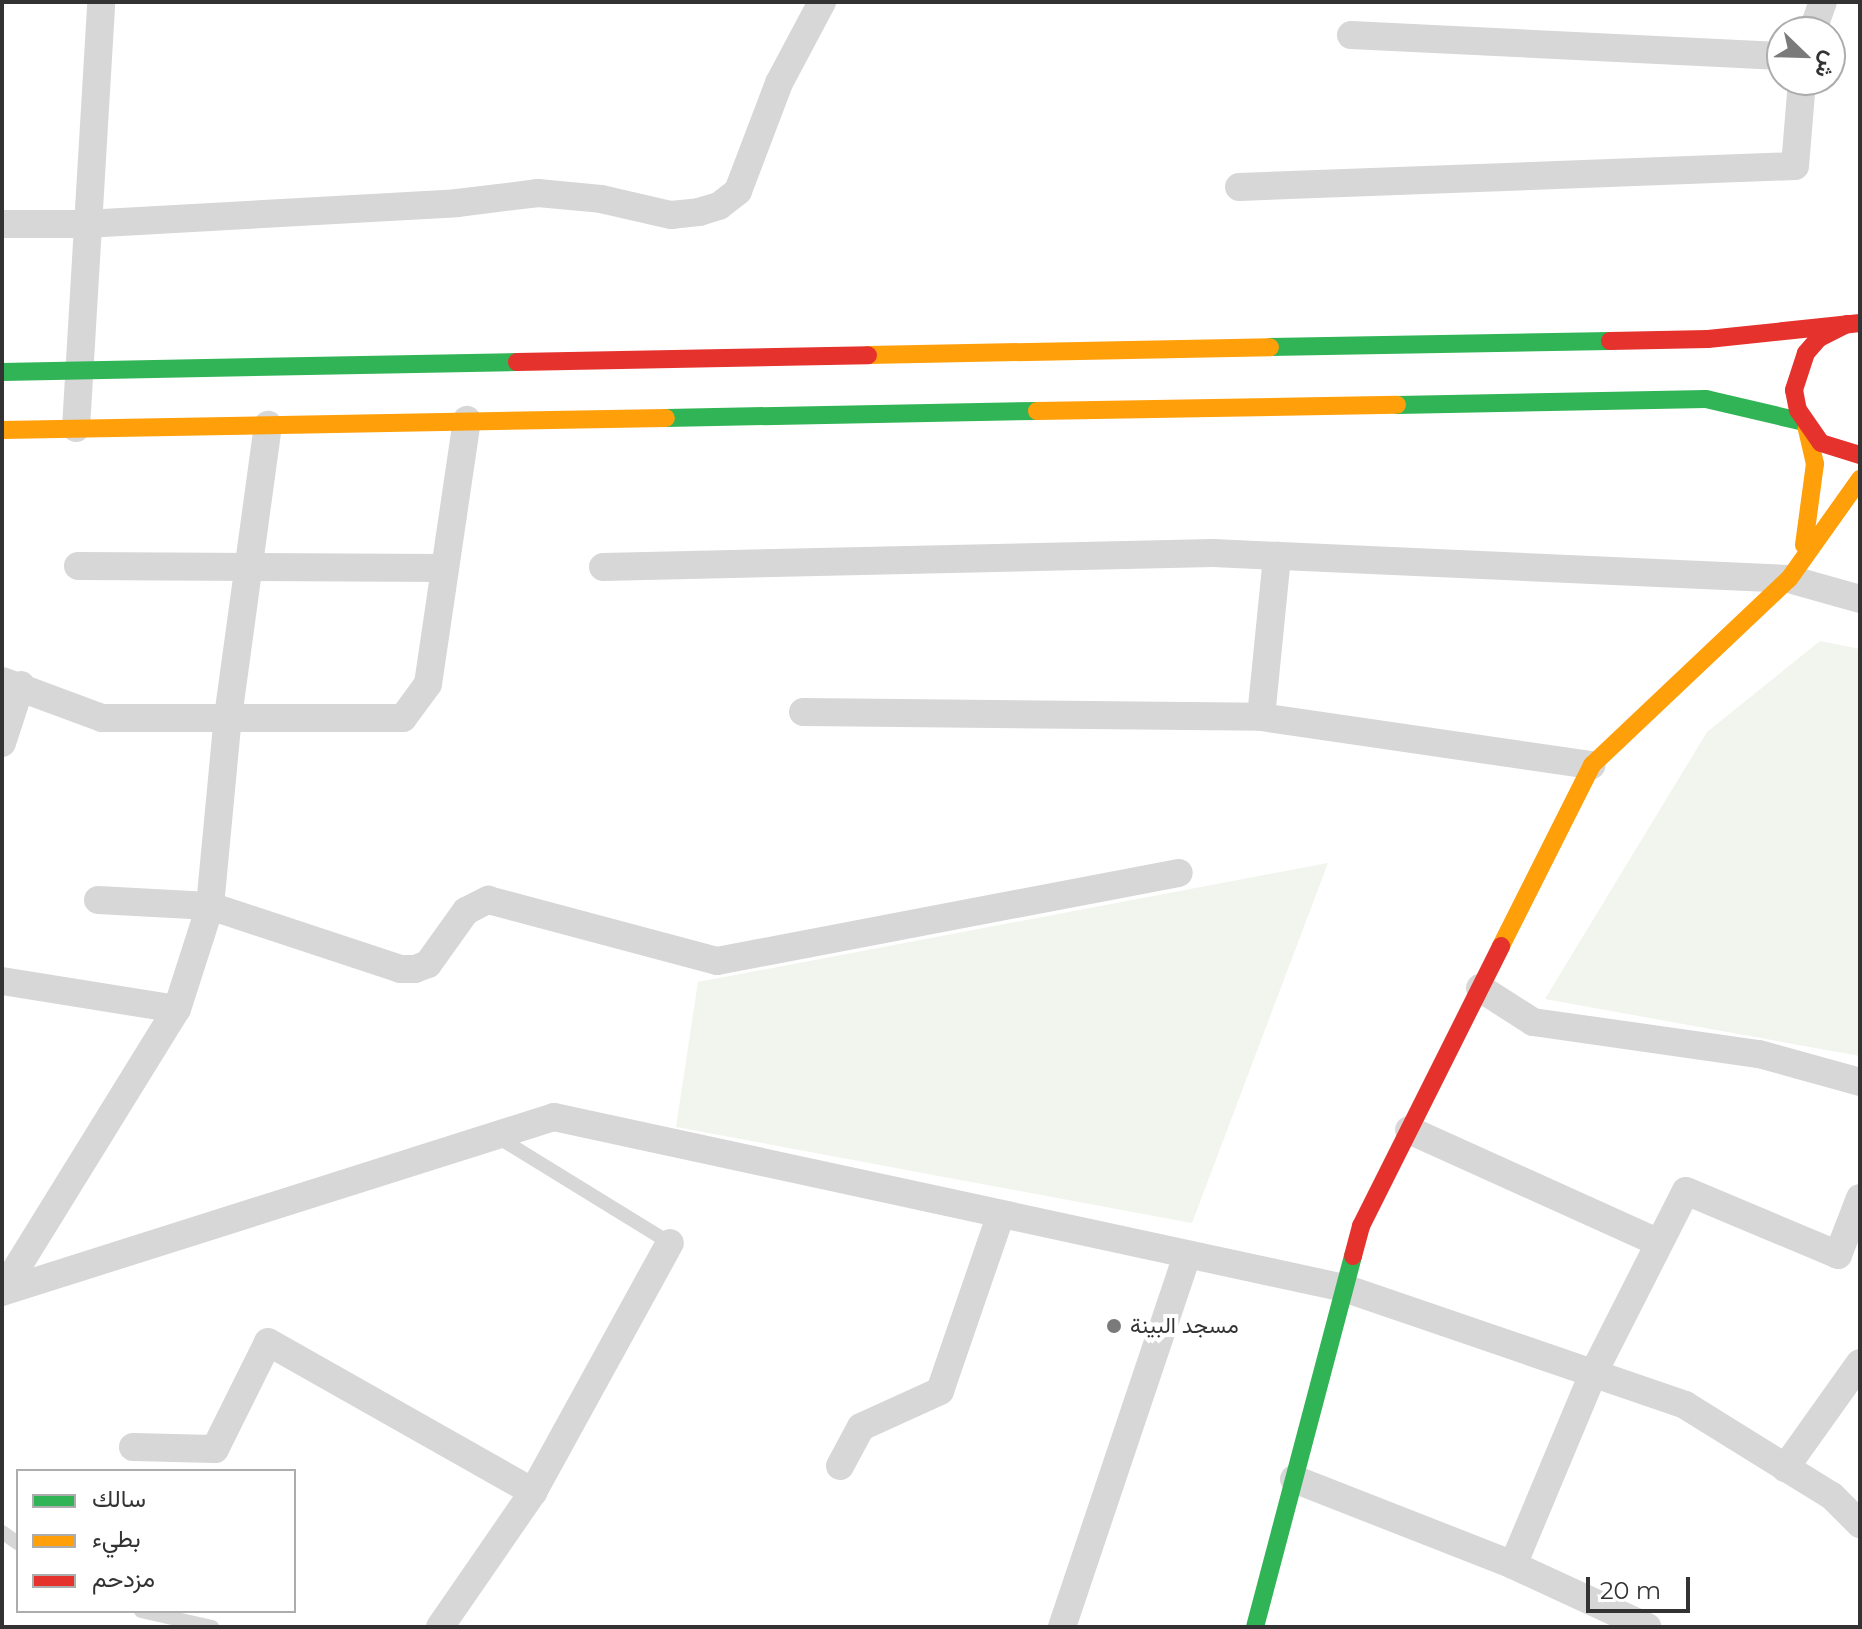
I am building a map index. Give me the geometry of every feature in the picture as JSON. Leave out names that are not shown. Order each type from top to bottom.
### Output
[{"type":"main road","points":[[2,372],[1708,339],[1855,324]]},
{"type":"main road","points":[[1802,553],[1815,464],[1794,390],[1797,370],[1819,338],[1855,324]]},
{"type":"main road","points":[[2,430],[1706,399],[1806,425],[1837,451],[1860,455]]},
{"type":"main road","points":[[1255,1627],[1361,1226],[1592,765],[1789,579],[1802,553],[1860,479]]},
{"type":"street","points":[[76,428],[85,224],[101,2]]},
{"type":"street","points":[[2,224],[85,224],[457,203],[538,193],[601,199],[671,215],[709,209],[738,191],[779,83],[822,2]]},
{"type":"street","points":[[1351,35],[1766,55]]},
{"type":"street","points":[[1239,187],[1795,166],[1801,96]]},
{"type":"street","points":[[2,743],[11,683],[102,718],[403,718],[428,684],[467,420]]},
{"type":"street","points":[[268,425],[228,717],[210,906],[177,1009],[2,1292],[554,1117],[1344,1288],[1685,1405],[1832,1496],[1860,1524]]},
{"type":"street","points":[[1261,717],[1277,556]]},
{"type":"street","points":[[603,567],[1277,556],[1789,579],[1860,599]]},
{"type":"street","points":[[78,566],[445,568]]},
{"type":"street","points":[[803,712],[1261,717],[1592,765]]},
{"type":"street","points":[[98,900],[210,906],[400,969],[428,964],[466,911],[488,900],[717,961],[1179,873]]},
{"type":"street","points":[[2,981],[177,1009]]},
{"type":"street","points":[[1480,988],[1533,1022],[1759,1054],[1860,1082]]},
{"type":"street","points":[[1409,1130],[1659,1243]]},
{"type":"street","points":[[1513,1565],[1593,1374],[1686,1191],[1838,1255],[1860,1198]]},
{"type":"street","points":[[840,1466],[861,1427],[940,1391],[1001,1214]]},
{"type":"street","points":[[440,1627],[533,1492],[670,1243]]},
{"type":"street","points":[[1062,1627],[1187,1255]]},
{"type":"street","points":[[133,1447],[215,1449],[268,1342],[533,1492]]},
{"type":"street","points":[[1785,1468],[1860,1363]]},
{"type":"street","points":[[1294,1479],[1513,1565],[1647,1627]]},
{"type":"lane","points":[[495,1136],[670,1243]]},
{"type":"lane","points":[[150,1613],[212,1627]]},
{"type":"shaded area","points":[[1820,641],[1860,649],[1860,1056],[1545,999],[1707,732]]},
{"type":"shaded area","points":[[1328,863],[1192,1223],[676,1127],[698,982]]},
{"type":"traffic: fast","points":[[1270,347],[1610,341]]},
{"type":"traffic: fast","points":[[2,372],[517,362]]},
{"type":"traffic: fast","points":[[1397,405],[1706,399],[1804,422]]},
{"type":"traffic: fast","points":[[666,418],[1037,411]]},
{"type":"traffic: fast","points":[[1255,1627],[1353,1256]]},
{"type":"traffic: slow","points":[[868,355],[1270,347]]},
{"type":"traffic: slow","points":[[1037,411],[1397,405]]},
{"type":"traffic: slow","points":[[2,430],[666,418]]},
{"type":"traffic: slow","points":[[1804,545],[1815,464],[1807,428]]},
{"type":"traffic: slow","points":[[1501,946],[1592,765],[1789,579],[1860,479]]},
{"type":"traffic: jam","points":[[1610,341],[1708,339],[1860,323]]},
{"type":"traffic: jam","points":[[1847,324],[1819,338],[1806,353],[1794,390],[1798,410],[1821,443],[1860,455]]},
{"type":"traffic: jam","points":[[517,362],[868,355]]},
{"type":"traffic: jam","points":[[1353,1256],[1361,1226],[1501,946]]},
{"type":"place","name":"مسجد البينة","points":[[1114,1326]]}]
